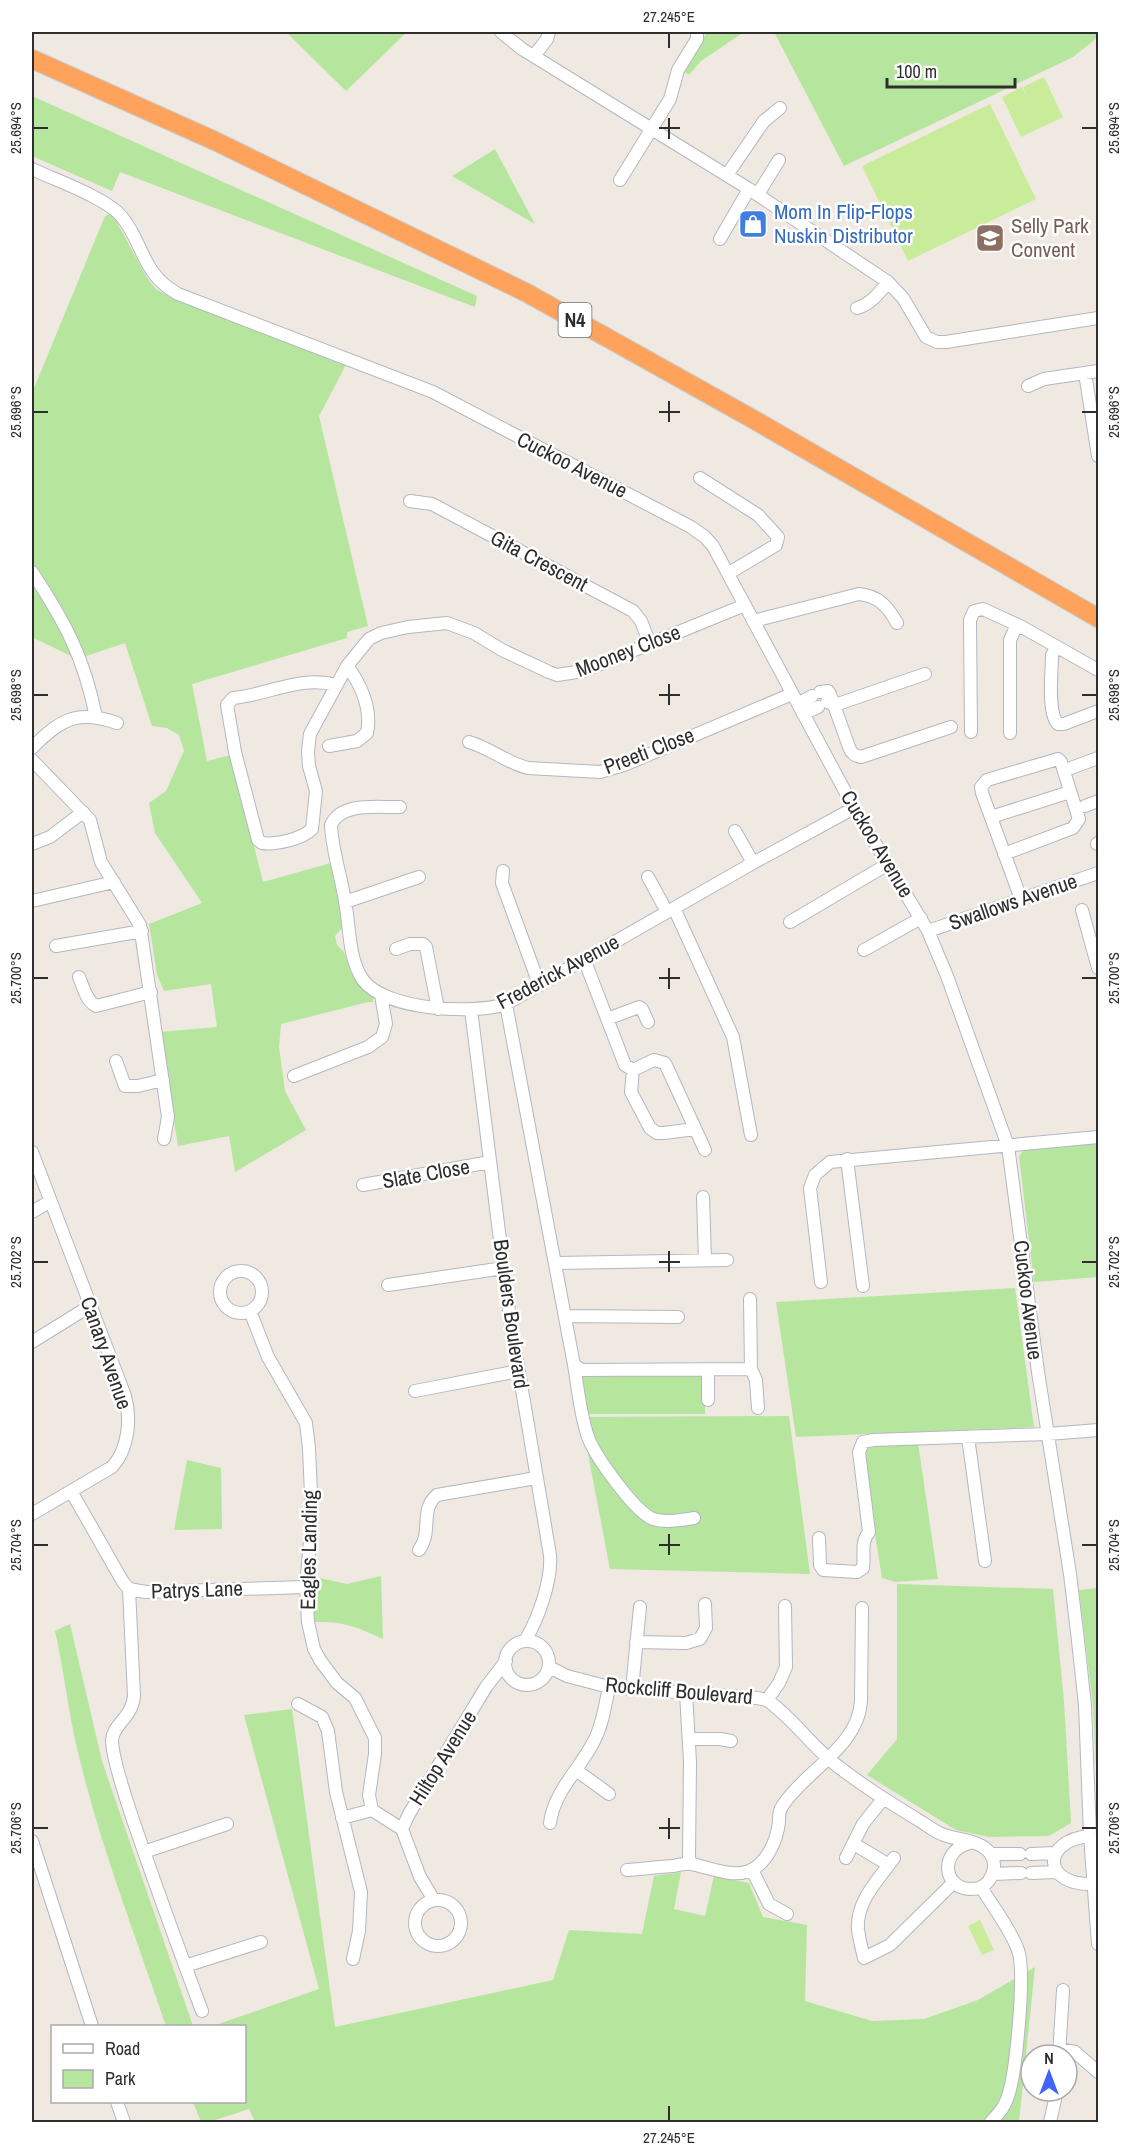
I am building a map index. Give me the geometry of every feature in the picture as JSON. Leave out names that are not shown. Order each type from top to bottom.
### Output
[{"type":"highway","name":"N4","points":[[32,59],[215,141],[527,293],[751,418],[1098,618]]},
{"type":"street","points":[[501,32],[522,49],[753,191],[888,282],[903,298],[926,336],[937,342],[1098,318]]},
{"type":"street","points":[[534,56],[547,39],[549,32]]},
{"type":"street","points":[[620,180],[670,99],[678,70],[697,39],[697,32]]},
{"type":"street","points":[[728,175],[764,122],[780,108]]},
{"type":"street","points":[[720,239],[753,191],[778,160]]},
{"type":"street","name":"Cuckoo Avenue","points":[[32,169],[114,209],[129,228],[154,275],[166,287],[204,304],[403,379],[451,400],[511,434],[699,532],[713,546],[854,808],[928,931],[947,976],[1008,1146],[1038,1372],[1077,1632],[1085,1705],[1090,1836],[1098,1944]]},
{"type":"street","points":[[857,308],[865,306],[888,282]]},
{"type":"street","points":[[1028,386],[1044,380],[1098,371]]},
{"type":"street","points":[[1085,373],[1098,456]]},
{"type":"street","points":[[699,478],[758,515],[778,537],[776,545],[729,573]]},
{"type":"street","name":"Gita Crescent","points":[[410,501],[432,504],[633,611],[641,621],[650,644]]},
{"type":"street","points":[[32,572],[78,651],[96,717]]},
{"type":"street","points":[[753,621],[859,594],[870,596],[883,603],[897,623]]},
{"type":"street","name":"Mooney Close","points":[[336,685],[311,682],[293,684],[233,698],[227,705],[235,752],[258,840],[262,843],[268,844],[308,833],[314,822],[316,791],[309,766],[310,734],[347,666],[369,639],[381,633],[447,622],[460,626],[502,650],[557,675],[583,671],[745,605]]},
{"type":"street","points":[[971,732],[970,620],[972,613],[983,609],[1022,627],[1098,670]]},
{"type":"street","points":[[1011,733],[1010,640],[1012,632],[1022,627]]},
{"type":"street","points":[[1058,648],[1052,655],[1052,707],[1055,721],[1058,724],[1064,724],[1098,711]]},
{"type":"street","points":[[329,746],[357,741],[364,737],[369,727],[362,690],[347,666]]},
{"type":"street","name":"Preeti Close","points":[[469,742],[484,746],[528,768],[600,772],[798,704],[925,674]]},
{"type":"street","points":[[822,700],[856,756],[861,757],[951,727]]},
{"type":"street","points":[[32,747],[59,723],[68,719],[96,717],[117,723]]},
{"type":"street","points":[[1071,768],[1098,758]]},
{"type":"street","points":[[1004,854],[1073,828],[1079,819],[1061,762],[1058,759],[987,780],[981,787],[982,793],[1004,854],[1021,899]]},
{"type":"street","points":[[32,760],[90,820],[101,862],[137,919],[142,931],[168,1117],[164,1139]]},
{"type":"street","points":[[991,818],[1070,792]]},
{"type":"street","points":[[1085,806],[1098,801]]},
{"type":"street","points":[[294,1076],[368,1047],[382,1037],[386,1024],[381,995],[365,982],[357,970],[331,830],[333,820],[343,812],[357,808],[400,807]]},
{"type":"street","name":"Frederick Avenue","points":[[381,995],[438,1009],[490,1009],[506,1004],[854,808]]},
{"type":"street","points":[[32,844],[50,837],[83,812]]},
{"type":"street","points":[[735,831],[753,863]]},
{"type":"street","points":[[790,922],[888,864]]},
{"type":"street","points":[[503,871],[502,883],[539,984]]},
{"type":"street","name":"Swallows Avenue","points":[[928,931],[1098,873]]},
{"type":"street","points":[[345,902],[419,877]]},
{"type":"street","points":[[648,877],[670,910],[733,1037],[751,1135]]},
{"type":"street","points":[[32,901],[114,882]]},
{"type":"street","points":[[1082,910],[1098,968]]},
{"type":"street","points":[[864,950],[921,918]]},
{"type":"street","points":[[56,946],[142,931]]},
{"type":"street","points":[[396,949],[418,943],[426,947],[438,1009]]},
{"type":"street","points":[[584,959],[625,1065],[633,1070]]},
{"type":"street","points":[[80,976],[88,998],[96,1006],[151,992]]},
{"type":"street","points":[[506,1004],[588,1438],[639,1510],[654,1519],[680,1521],[694,1518]]},
{"type":"street","points":[[607,1019],[639,1007],[648,1022]]},
{"type":"street","name":"Boulders Boulevard","points":[[471,1010],[518,1371],[551,1565],[538,1615],[525,1641]]},
{"type":"street","points":[[633,1070],[654,1060],[665,1063],[705,1150]]},
{"type":"street","points":[[116,1061],[125,1086],[138,1086],[163,1080]]},
{"type":"street","points":[[633,1070],[631,1092],[650,1128],[664,1133],[695,1129]]},
{"type":"street","points":[[821,1282],[810,1184],[814,1175],[830,1162],[1098,1137]]},
{"type":"street","name":"Canary Avenue","points":[[32,1152],[49,1202],[125,1396],[129,1422],[123,1448],[116,1462],[32,1514]]},
{"type":"street","points":[[847,1160],[863,1286]]},
{"type":"street","name":"Slate Close","points":[[363,1185],[490,1162]]},
{"type":"street","points":[[703,1197],[705,1260]]},
{"type":"street","points":[[32,1212],[49,1202]]},
{"type":"street","points":[[556,1263],[728,1260]]},
{"type":"street","points":[[388,1285],[504,1268]]},
{"type":"street","points":[[750,1299],[751,1369],[756,1380],[758,1408]]},
{"type":"street","points":[[32,1342],[90,1306]]},
{"type":"street","name":"Eagles Landing","points":[[249,1311],[268,1357],[306,1423],[312,1518],[306,1610],[314,1649],[329,1673],[361,1706],[375,1738],[369,1795],[372,1810]]},
{"type":"street","points":[[565,1316],[678,1317]]},
{"type":"street","points":[[574,1365],[582,1370],[751,1369]]},
{"type":"street","points":[[708,1370],[708,1400]]},
{"type":"street","points":[[415,1391],[518,1371]]},
{"type":"street","points":[[819,1538],[820,1566],[823,1570],[857,1572],[863,1568],[864,1538],[869,1532],[859,1452],[862,1442],[1098,1430]]},
{"type":"street","points":[[968,1437],[985,1561]]},
{"type":"street","points":[[419,1550],[425,1542],[427,1533],[428,1505],[436,1495],[536,1478]]},
{"type":"street","name":"Patrys Lane","points":[[71,1491],[118,1574],[129,1589],[146,1592],[306,1587]]},
{"type":"street","points":[[129,1589],[133,1706],[115,1731],[112,1742],[126,1797],[144,1852],[202,2011]]},
{"type":"street","points":[[636,1642],[686,1643],[700,1639],[706,1628],[705,1604]]},
{"type":"street","points":[[767,1700],[779,1683],[786,1667],[785,1606]]},
{"type":"street","points":[[632,1689],[640,1607]]},
{"type":"street","points":[[627,1870],[691,1864],[736,1873],[752,1870],[761,1864],[772,1845],[781,1807],[791,1794],[829,1759],[854,1726],[861,1708],[862,1608]]},
{"type":"street","name":"Boulders Boulevard","points":[[538,1615],[539,1645]]},
{"type":"street","points":[[525,1641],[539,1645],[546,1652],[546,1672]]},
{"type":"street","name":"Hiltop Avenue","points":[[402,1829],[486,1688],[506,1661],[510,1650],[525,1641]]},
{"type":"street","points":[[506,1661],[506,1668],[512,1679]]},
{"type":"street","name":"Rockcliff Boulevard","points":[[546,1672],[609,1687],[767,1700],[829,1759],[883,1799],[927,1826]]},
{"type":"street","name":"Hiltop Avenue","points":[[486,1688],[512,1679],[529,1685],[546,1672]]},
{"type":"street","points":[[550,1823],[555,1802],[600,1728],[609,1687]]},
{"type":"street","points":[[686,1693],[689,1739],[689,1858],[691,1864]]},
{"type":"street","points":[[297,1704],[321,1717],[326,1724],[334,1784],[361,1892],[360,1931],[353,1959]]},
{"type":"street","points":[[689,1739],[731,1741]]},
{"type":"street","points":[[576,1770],[609,1794]]},
{"type":"street","points":[[846,1858],[863,1824],[883,1799]]},
{"type":"street","points":[[342,1818],[372,1810],[402,1829],[420,1877],[434,1900]]},
{"type":"street","points":[[144,1852],[227,1824]]},
{"type":"street","points":[[927,1826],[942,1834],[978,1844],[991,1854],[994,1861],[990,1880],[981,1887],[968,1889],[954,1882],[949,1875],[944,1844],[939,1836],[927,1826]]},
{"type":"street","points":[[1056,1872],[1055,1853],[1068,1840],[1090,1836]]},
{"type":"street","points":[[32,1841],[92,2025]]},
{"type":"street","points":[[948,1864],[954,1851],[970,1843]]},
{"type":"street","points":[[854,1844],[891,1861],[860,1909],[858,1931],[864,1958],[890,1945],[954,1882]]},
{"type":"street","points":[[991,1854],[1055,1853]]},
{"type":"street","points":[[752,1870],[769,1904],[787,1914]]},
{"type":"street","points":[[993,1874],[1056,1872],[1071,1882],[1093,1884]]},
{"type":"street","points":[[981,1887],[1018,1949],[1022,1970],[1011,2086],[1002,2110],[991,2122]]},
{"type":"street","points":[[185,1966],[261,1942]]},
{"type":"street","points":[[1060,2043],[1063,1990]]},
{"type":"street","points":[[1079,2055],[1098,2072]]},
{"type":"street","points":[[117,2103],[124,2122]]},
{"type":"street","points":[[1050,2122],[1054,2103]]},
{"type":"green space","points":[[286,32],[407,32],[346,91]]},
{"type":"green space","points":[[707,32],[744,32],[701,61],[689,75],[683,71]]},
{"type":"green space","points":[[774,32],[1098,32],[1098,37],[1073,57],[844,166]]},
{"type":"green space","points":[[1044,77],[1063,117],[1021,137],[1002,97],[1022,87],[1028,99],[1023,87]]},
{"type":"green space","points":[[32,96],[477,296],[475,307],[120,172],[112,191],[32,156]]},
{"type":"green space","points":[[990,104],[1036,199],[908,261],[862,166]]},
{"type":"green space","points":[[495,149],[535,224],[452,176]]},
{"type":"green space","points":[[112,213],[147,278],[156,289],[172,298],[347,363],[319,416],[368,626],[347,632],[347,638],[192,684],[207,761],[231,755],[263,882],[331,863],[343,927],[335,936],[337,945],[344,952],[351,973],[373,997],[373,1002],[281,1024],[279,1047],[285,1091],[306,1130],[235,1172],[229,1136],[178,1146],[160,1032],[217,1027],[211,984],[164,991],[157,975],[149,924],[202,903],[155,833],[149,803],[166,791],[184,751],[179,735],[167,728],[152,726],[125,643],[77,659],[32,637],[32,393],[105,216]]},
{"type":"green space","points":[[1098,1143],[1098,1277],[1034,1282],[1019,1156],[1024,1150]]},
{"type":"green space","points":[[1015,1288],[1034,1427],[796,1437],[776,1302]]},
{"type":"green space","points":[[579,1373],[702,1374],[705,1377],[705,1414],[586,1414]]},
{"type":"green space","points":[[789,1416],[810,1574],[610,1569],[581,1417]]},
{"type":"green space","points":[[918,1443],[938,1579],[895,1582],[882,1578],[862,1452],[871,1444]]},
{"type":"green space","points":[[187,1460],[221,1468],[222,1529],[174,1530]]},
{"type":"green space","points":[[381,1576],[383,1639],[350,1626],[315,1622],[312,1593],[315,1577],[347,1584]]},
{"type":"green space","points":[[897,1584],[1053,1589],[1064,1701],[1071,1823],[1049,1836],[989,1837],[956,1830],[867,1775],[897,1739]]},
{"type":"green space","points":[[1098,1588],[1098,1812],[1093,1705],[1079,1590]]},
{"type":"green space","points":[[70,1624],[102,1761],[193,2025],[166,2025],[96,1819],[74,1734],[55,1631]]},
{"type":"green space","points":[[292,1709],[335,2027],[553,1980],[569,1930],[642,1934],[654,1876],[681,1872],[674,1909],[705,1916],[714,1876],[749,1883],[763,1917],[807,1925],[805,2001],[872,2021],[924,2019],[978,2000],[1035,1967],[1027,2043],[1019,2043],[1019,2103],[1021,2103],[1019,2122],[255,2122],[249,2109],[209,2122],[201,2122],[193,2103],[246,2103],[246,2025],[216,2025],[319,1989],[244,1715]]},
{"type":"green space","points":[[980,1920],[994,1950],[982,1955],[968,1926]]},
{"type":"place","name":"Mom In Flip-Flops Nuskin Distributor","points":[[753,224]]},
{"type":"place","name":"Selly Park Convent","points":[[990,238]]}]
